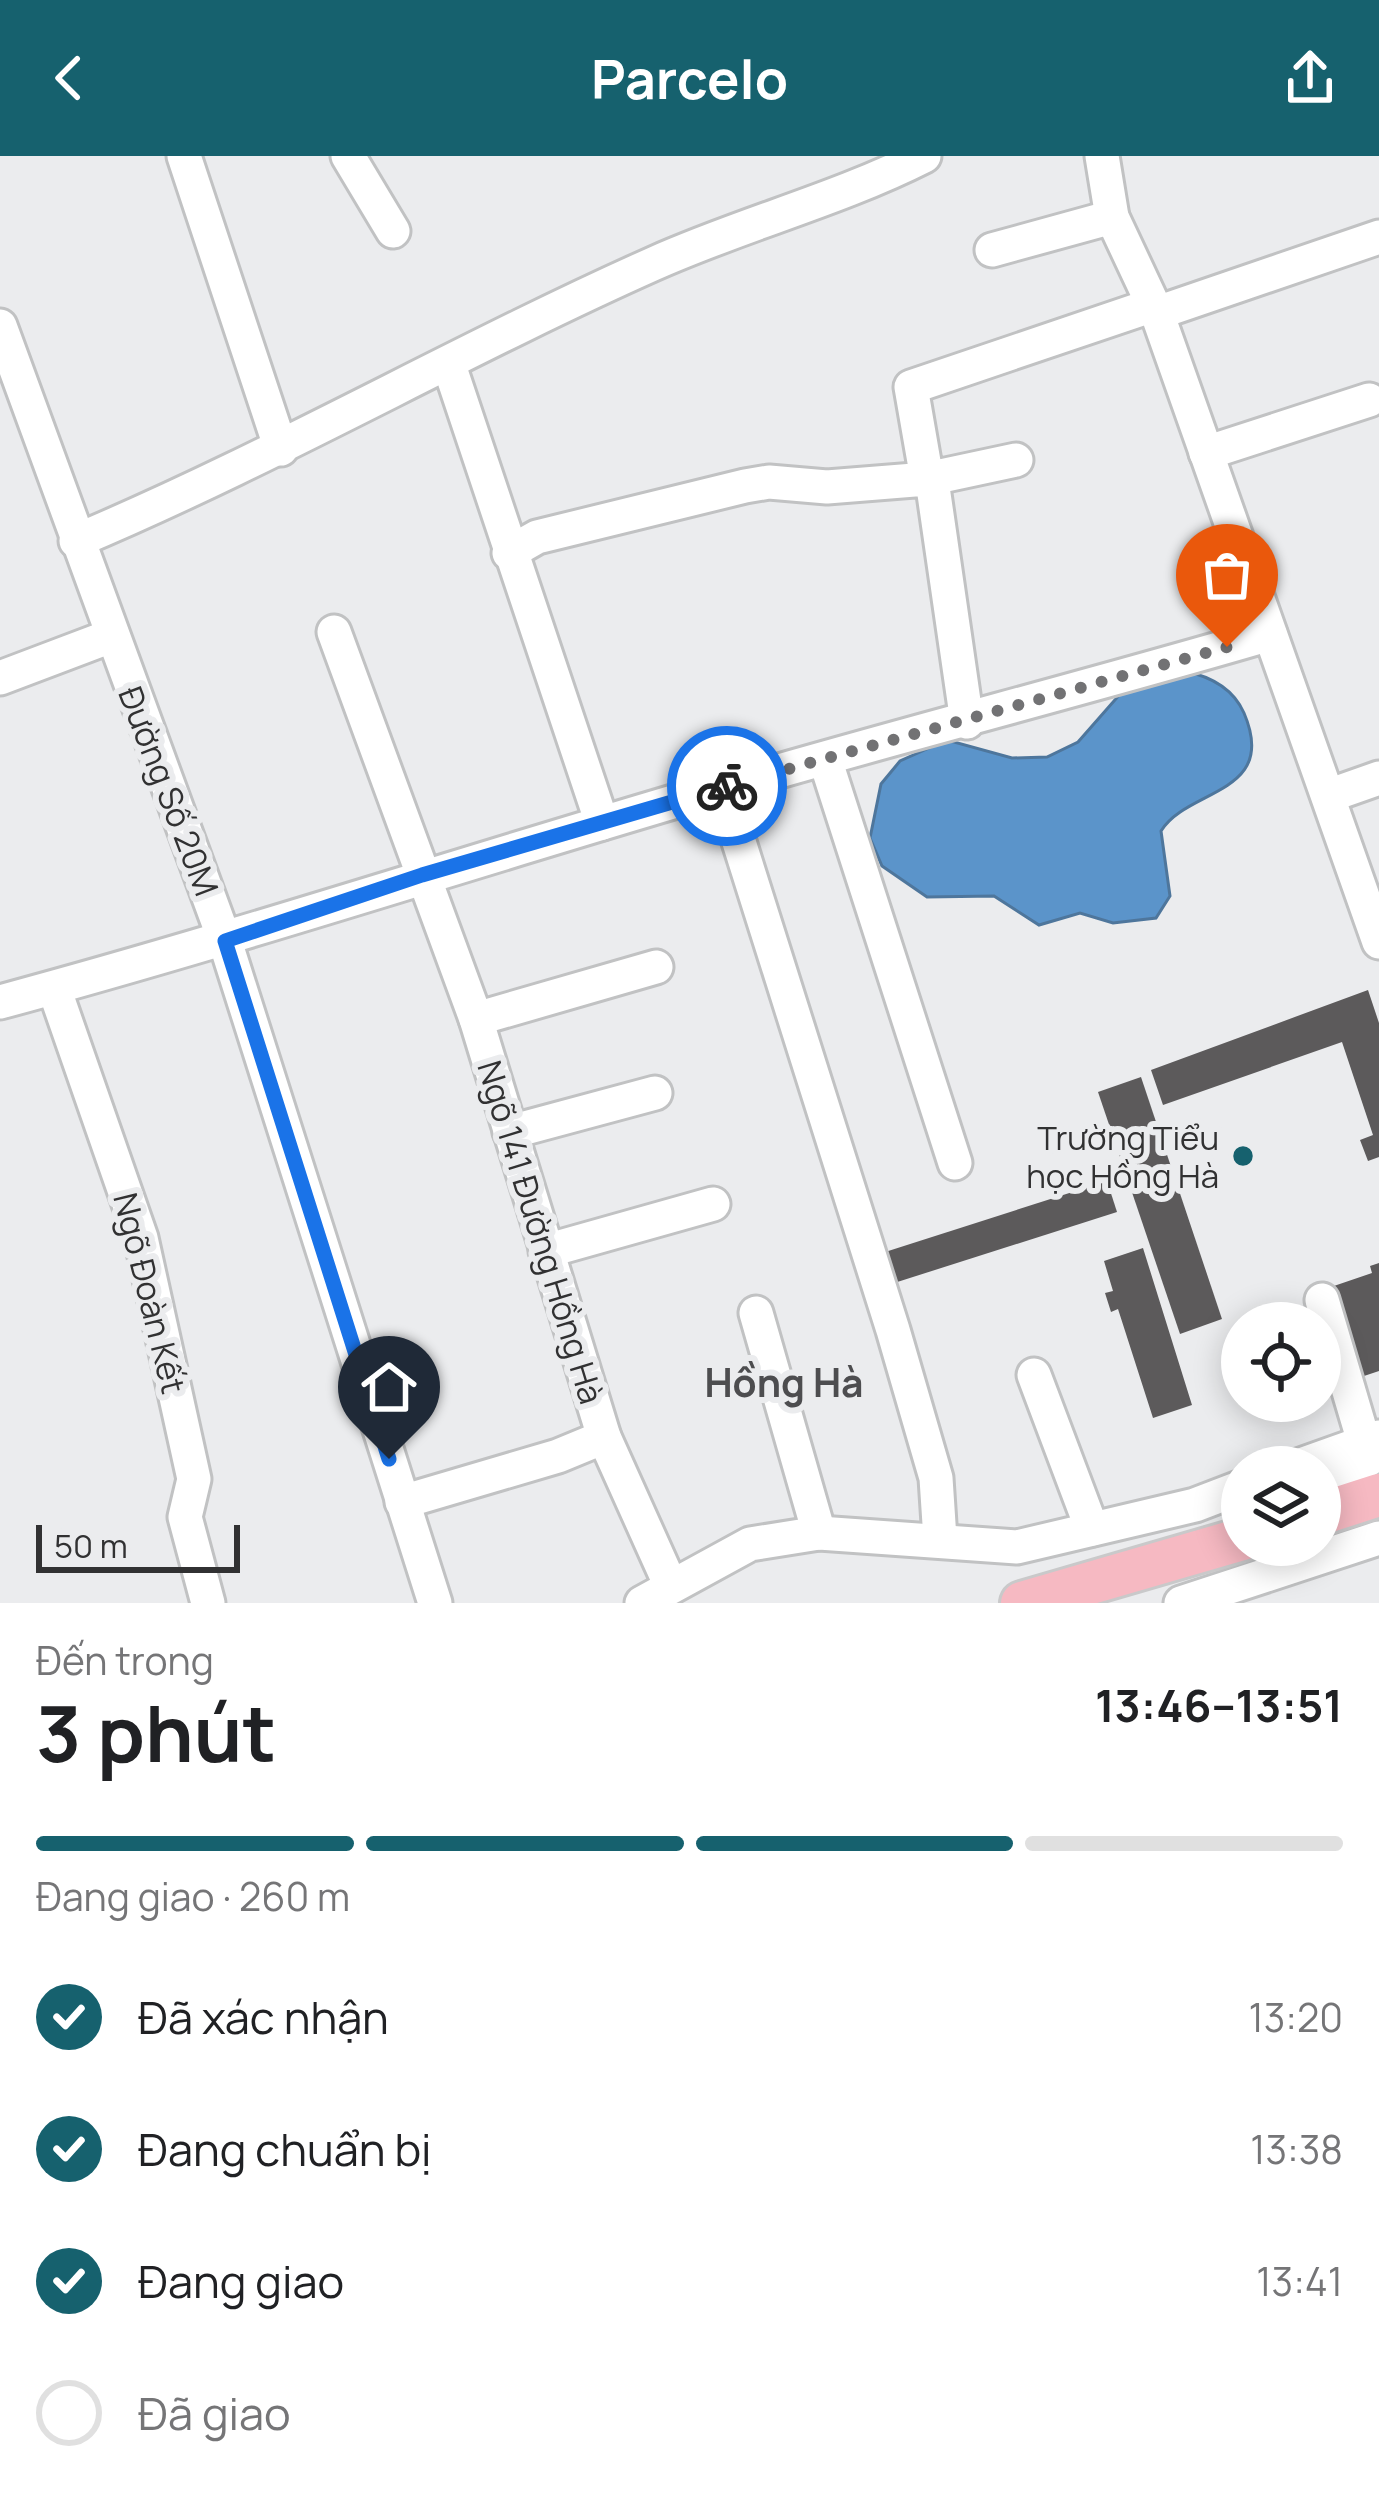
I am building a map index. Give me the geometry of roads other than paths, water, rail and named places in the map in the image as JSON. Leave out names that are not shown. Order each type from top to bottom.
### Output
[{"type":"main road","points":[[1341,1507],[1379,1495]]},
{"type":"main road","points":[[1022,1603],[1221,1545]]},
{"type":"street","points":[[184,156],[281,449]]},
{"type":"street","points":[[348,156],[393,231]]},
{"type":"street","points":[[76,541],[281,449],[650,265],[789,209],[859,189],[924,156]]},
{"type":"street","points":[[1102,156],[1112,217],[1155,309],[1379,942]]},
{"type":"street","points":[[992,250],[1112,217]]},
{"type":"street","points":[[967,722],[933,487],[927,479],[911,387],[1379,237]]},
{"type":"street","name":"Đường Số 20M","points":[[0,326],[13,402],[76,541],[225,941],[435,1603]]},
{"type":"street","points":[[449,365],[602,823]]},
{"type":"street","points":[[1206,453],[1369,400]]},
{"type":"street","points":[[509,553],[537,537],[757,484],[827,488],[927,479],[1016,460]]},
{"type":"street","name":"Ngõ 141 Đường Hồng Hà","points":[[334,632],[476,1019],[656,1594]]},
{"type":"street","points":[[4,991],[54,988],[225,941],[422,875],[1270,634]]},
{"type":"street","points":[[0,678],[111,637]]},
{"type":"street","points":[[825,759],[955,1163]]},
{"type":"street","points":[[1328,796],[1379,778]]},
{"type":"street","points":[[722,788],[893,1330],[935,1478],[940,1539]]},
{"type":"street","points":[[476,1019],[656,967]]},
{"type":"street","name":"Ngõ Đoàn Kết","points":[[54,988],[141,1238],[189,1456],[193,1490],[185,1517],[208,1603]]},
{"type":"street","points":[[510,1132],[655,1093]]},
{"type":"street","points":[[546,1251],[713,1204]]},
{"type":"street","points":[[1322,1300],[1374,1444]]},
{"type":"street","points":[[756,1312],[819,1533]]},
{"type":"street","points":[[1034,1375],[1092,1529]]},
{"type":"street","points":[[402,1502],[558,1456],[604,1437]]},
{"type":"street","points":[[1341,1454],[1374,1444]]},
{"type":"street","points":[[1341,1472],[1374,1444]]},
{"type":"street","points":[[656,1594],[750,1544],[819,1533],[1016,1547],[1221,1495]]},
{"type":"street","points":[[1181,1603],[1379,1538]]},
{"type":"water","points":[[1184,671],[1219,684],[1234,697],[1252,740],[1249,760],[1240,775],[1173,817],[1161,831],[1170,896],[1156,918],[1113,923],[1080,913],[1039,925],[994,896],[927,897],[882,866],[870,838],[881,784],[900,761],[947,740],[1012,758],[1047,757],[1078,742],[1121,693]]},
{"type":"place","name":"Trường Tiểu học Hồng Hà","points":[[1243,1156]]},
{"type":"district","name":"Hồng Hà","points":[[784,1382]]}]
